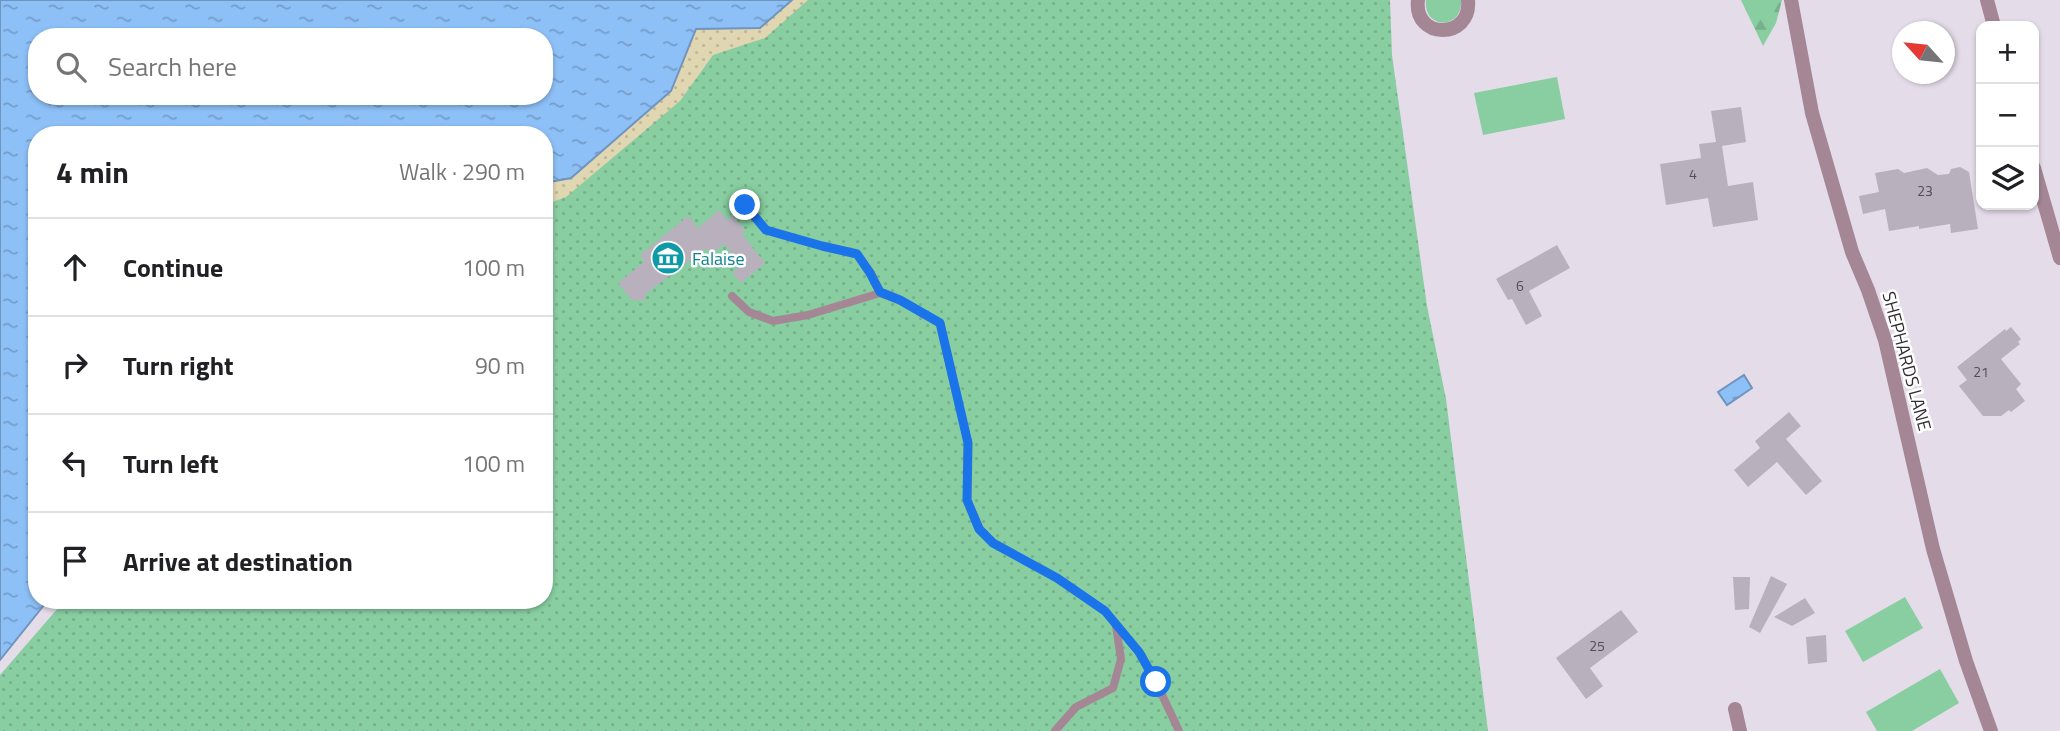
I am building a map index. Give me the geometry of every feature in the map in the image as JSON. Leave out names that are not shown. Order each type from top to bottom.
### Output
[{"type":"street","points":[[1418,0],[1418,12],[1422,19],[1434,29],[1443,30],[1458,26],[1467,13],[1468,2],[1485,0]]},
{"type":"street","name":"SHEPHARDS LANE","points":[[1791,0],[1812,113],[1852,252],[1885,340],[1933,549],[1966,661],[1992,731]]},
{"type":"street","points":[[1987,0],[1993,21]]},
{"type":"street","points":[[2039,185],[2060,258]]},
{"type":"street","points":[[1735,709],[1740,731]]},
{"type":"lane","points":[[745,205],[766,230],[857,254],[880,292]]},
{"type":"lane","points":[[732,296],[750,312],[773,321],[808,315],[880,292],[940,323],[968,443],[967,500],[979,529],[993,543],[1057,578],[1105,611],[1139,652],[1179,731]]},
{"type":"lane","points":[[1055,731],[1076,707],[1113,688],[1121,659],[1116,624]]},
{"type":"green space","points":[[808,0],[1390,0],[1392,55],[1427,306],[1446,399],[1488,731],[0,731],[0,675],[57,609],[553,609],[553,202],[566,197],[680,101],[713,55],[765,38]]},
{"type":"green space","points":[[1426,0],[1461,0],[1460,10],[1450,21],[1436,21],[1430,17]]},
{"type":"green space","points":[[1741,0],[1782,0],[1776,23],[1763,46]]},
{"type":"green space","points":[[1557,77],[1565,119],[1483,135],[1474,93]]},
{"type":"green space","points":[[1905,597],[1923,628],[1863,662],[1845,631]]},
{"type":"green space","points":[[1940,669],[1959,703],[1912,731],[1877,731],[1866,712]]},
{"type":"sand","points":[[792,0],[952,0],[553,271],[553,181],[571,178],[671,92],[696,29],[760,28]]},
{"type":"water","points":[[0,0],[792,0],[760,28],[696,29],[671,91],[571,178],[553,181],[553,126],[28,126],[28,609],[41,609],[0,660]]},
{"type":"water","points":[[1744,375],[1752,388],[1727,405],[1718,392]]},
{"type":"building","points":[[1741,107],[1746,142],[1722,146],[1728,186],[1753,182],[1758,220],[1713,227],[1708,198],[1666,205],[1660,164],[1701,158],[1699,144],[1716,142],[1711,111]]},
{"type":"building","points":[[1960,167],[1969,172],[1978,229],[1951,233],[1950,224],[1889,231],[1885,209],[1863,214],[1859,196],[1879,192],[1875,173],[1898,169],[1904,173],[1927,168],[1938,175],[1949,174],[1951,169]]},
{"type":"building","name":"Falaise","points":[[719,210],[727,220],[733,216],[746,232],[742,234],[765,263],[741,283],[732,272],[741,265],[724,244],[717,250],[704,250],[645,294],[646,300],[632,300],[618,283],[645,261],[640,255],[688,216],[698,228]]},
{"type":"building","points":[[1557,245],[1570,268],[1529,291],[1542,316],[1526,325],[1512,299],[1508,300],[1496,279]]},
{"type":"building","points":[[2011,327],[2021,339],[2018,342],[2020,344],[2001,359],[2021,384],[2016,389],[2025,401],[2001,416],[1983,416],[1959,386],[1967,380],[1957,367]]},
{"type":"building","points":[[1789,412],[1801,426],[1786,439],[1822,481],[1806,495],[1777,462],[1748,487],[1734,470],[1760,448],[1755,441]]},
{"type":"building","points":[[1771,576],[1787,584],[1760,633],[1749,627]]},
{"type":"building","points":[[1733,577],[1750,577],[1749,609],[1735,610]]},
{"type":"building","points":[[1805,598],[1815,613],[1792,626],[1774,617]]},
{"type":"building","points":[[1621,610],[1638,632],[1590,668],[1603,686],[1586,699],[1556,658]]},
{"type":"building","points":[[1826,635],[1827,662],[1808,664],[1806,637]]},
{"type":"place","name":"Falaise","points":[[668,258]]},
{"type":"route","points":[[745,205],[766,230],[857,254],[880,292],[940,323],[968,443],[967,500],[979,529],[993,543],[1057,578],[1105,611],[1139,652],[1156,682]]}]
